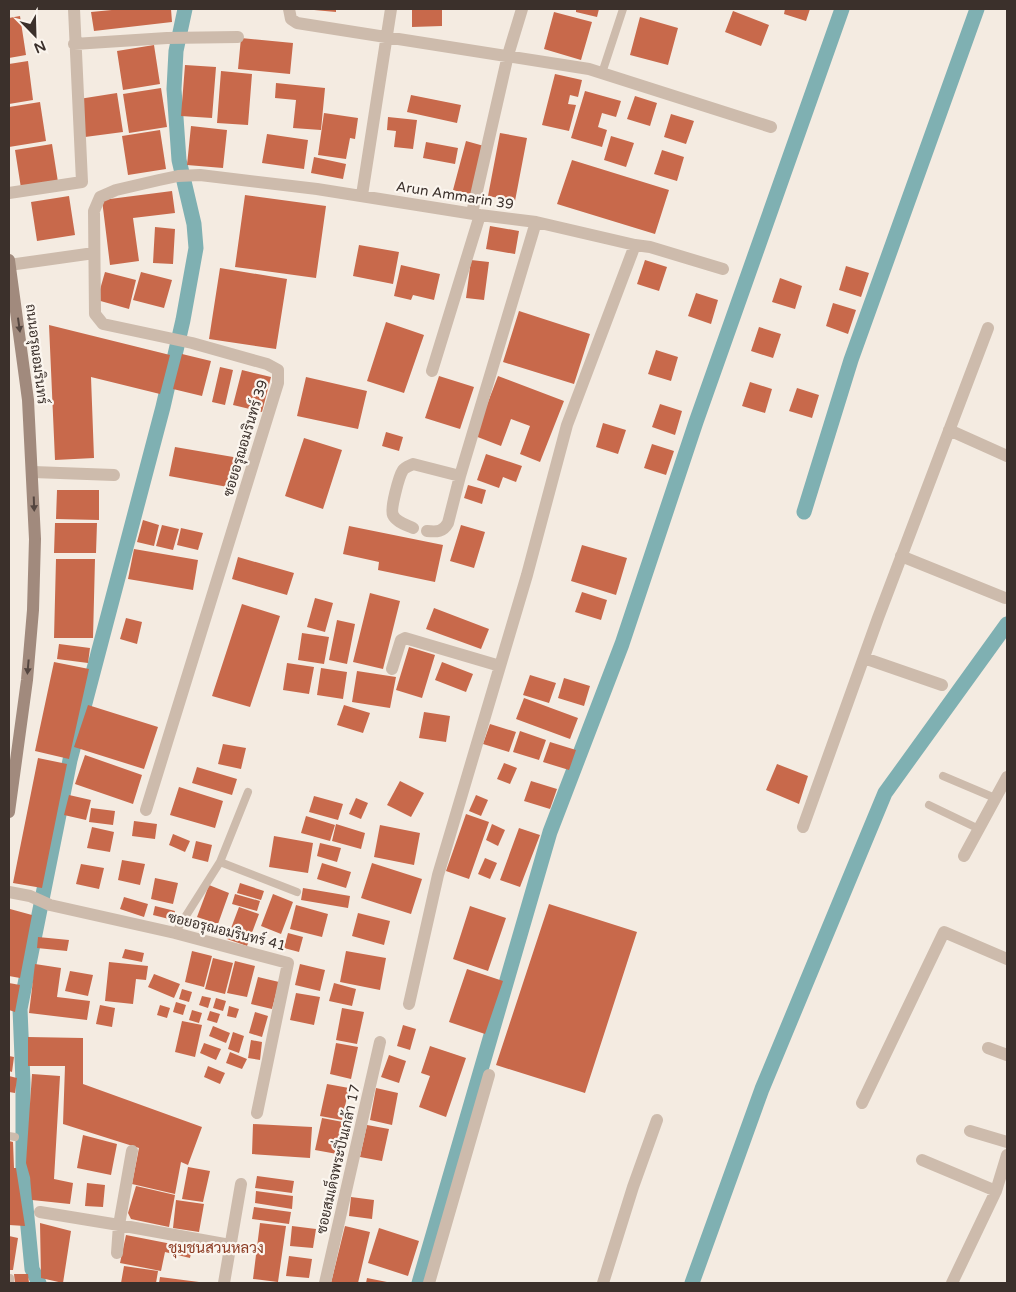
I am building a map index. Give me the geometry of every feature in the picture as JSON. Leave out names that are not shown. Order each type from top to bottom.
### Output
[{"type":"main road","name":"ถนนอรุณอมรินทร์","points":[[9,262],[28,400],[35,538],[33,610],[27,680],[9,812]]},
{"type":"street","points":[[9,193],[82,182],[74,44],[74,9]]},
{"type":"street","points":[[289,9],[291,19],[297,23],[589,69],[771,127]]},
{"type":"street","points":[[362,195],[391,9]]},
{"type":"street","points":[[432,371],[476,214],[508,55],[522,9]]},
{"type":"street","points":[[74,44],[238,36]]},
{"type":"street","name":"Arun Ammarin 39","points":[[94,253],[94,211],[100,197],[116,190],[178,176],[200,175],[318,188],[536,222],[635,245],[650,246],[723,270]]},
{"type":"street","points":[[427,532],[439,532],[448,523],[460,476],[536,222]]},
{"type":"street","points":[[409,1004],[438,875],[500,666],[567,425],[635,245]]},
{"type":"street","points":[[9,262],[94,253]]},
{"type":"street","name":"ซอยอรุณอมรินทร์ 39","points":[[94,253],[95,314],[103,324],[192,343],[267,364],[278,370],[278,383],[146,810]]},
{"type":"street","points":[[803,827],[901,556],[988,328]]},
{"type":"street","points":[[949,430],[1007,456]]},
{"type":"street","points":[[413,528],[397,520],[393,515],[392,507],[402,472],[407,466],[413,464],[460,476]]},
{"type":"street","points":[[33,472],[114,475]]},
{"type":"street","points":[[901,556],[1005,598]]},
{"type":"street","points":[[392,669],[401,640],[406,638],[500,666]]},
{"type":"street","points":[[864,658],[942,685]]},
{"type":"street","points":[[964,856],[1007,777]]},
{"type":"street","name":"ซอยอรุณอมรินทร์ 41","points":[[9,892],[30,896],[42,902],[288,962],[257,1113]]},
{"type":"street","points":[[862,1104],[944,932],[1007,959]]},
{"type":"street","name":"ซอยสมเด็จพระปิ่นเกล้า 17","points":[[325,1283],[380,1042]]},
{"type":"street","points":[[988,1048],[1007,1055]]},
{"type":"street","points":[[429,1283],[489,1075]]},
{"type":"street","points":[[603,1283],[633,1187],[657,1120]]},
{"type":"street","points":[[970,1132],[1007,1142]]},
{"type":"street","points":[[117,1253],[119,1225],[132,1151]]},
{"type":"street","points":[[952,1283],[996,1191],[1007,1156]]},
{"type":"street","points":[[922,1160],[996,1191]]},
{"type":"street","points":[[224,1283],[241,1184]]},
{"type":"street","points":[[40,1212],[230,1245]]},
{"type":"lane","points":[[602,73],[623,9]]},
{"type":"lane","points":[[943,776],[995,798]]},
{"type":"lane","points":[[175,933],[220,862],[248,792]]},
{"type":"lane","points":[[929,806],[979,828]]},
{"type":"lane","points":[[220,862],[297,892]]},
{"type":"building","points":[[122,9],[171,9],[172,22],[94,31],[91,12]]},
{"type":"building","points":[[336,9],[336,12],[314,10]]},
{"type":"building","points":[[412,9],[442,9],[442,26],[412,27]]},
{"type":"building","points":[[576,9],[599,9],[597,17],[576,12]]},
{"type":"building","points":[[785,9],[810,9],[806,21],[784,14]]},
{"type":"building","points":[[733,11],[769,25],[761,46],[725,32]]},
{"type":"building","points":[[554,12],[592,22],[581,60],[544,49]]},
{"type":"building","points":[[20,16],[26,55],[9,58],[9,18]]},
{"type":"building","points":[[640,17],[678,28],[668,65],[630,55]]},
{"type":"building","points":[[241,38],[293,43],[290,74],[238,69]]},
{"type":"building","points":[[154,45],[160,84],[123,90],[117,51]]},
{"type":"building","points":[[28,61],[33,100],[9,104],[9,64]]},
{"type":"building","points":[[185,65],[216,67],[212,118],[181,116]]},
{"type":"building","points":[[221,71],[252,74],[248,125],[217,123]]},
{"type":"building","points":[[555,74],[582,80],[578,97],[570,95],[568,104],[576,105],[569,131],[542,125]]},
{"type":"building","points":[[276,83],[325,88],[321,130],[293,128],[296,100],[275,98]]},
{"type":"building","points":[[161,88],[167,127],[129,133],[123,94]]},
{"type":"building","points":[[585,91],[621,101],[616,117],[602,113],[598,127],[607,130],[602,147],[571,138]]},
{"type":"building","points":[[117,93],[123,132],[85,137],[79,99]]},
{"type":"building","points":[[411,95],[461,105],[457,123],[407,112]]},
{"type":"building","points":[[635,96],[657,103],[650,126],[627,119]]},
{"type":"building","points":[[40,102],[46,141],[9,147],[9,107]]},
{"type":"building","points":[[324,113],[358,118],[355,139],[350,138],[346,159],[318,155]]},
{"type":"building","points":[[671,114],[694,121],[686,144],[664,137]]},
{"type":"building","points":[[388,117],[417,120],[413,149],[394,147],[396,131],[387,130]]},
{"type":"building","points":[[191,126],[227,130],[223,168],[187,165]]},
{"type":"building","points":[[160,130],[166,169],[128,175],[122,136]]},
{"type":"building","points":[[500,133],[527,138],[515,201],[488,196]]},
{"type":"building","points":[[267,134],[308,140],[304,169],[262,163]]},
{"type":"building","points":[[611,136],[634,143],[626,167],[604,160]]},
{"type":"building","points":[[466,141],[484,146],[471,195],[453,190]]},
{"type":"building","points":[[426,142],[458,148],[455,164],[423,158]]},
{"type":"building","points":[[52,144],[58,182],[21,188],[15,150]]},
{"type":"building","points":[[662,150],[684,157],[677,181],[654,174]]},
{"type":"building","points":[[314,157],[346,164],[343,179],[311,173]]},
{"type":"building","points":[[572,160],[669,190],[655,234],[557,204]]},
{"type":"building","points":[[172,191],[175,213],[133,218],[139,261],[110,265],[102,200]]},
{"type":"building","points":[[245,195],[326,206],[316,278],[235,267]]},
{"type":"building","points":[[69,196],[75,235],[37,241],[31,202]]},
{"type":"building","points":[[490,226],[519,231],[515,254],[486,249]]},
{"type":"building","points":[[155,227],[175,229],[173,264],[153,263]]},
{"type":"building","points":[[359,245],[399,252],[393,284],[353,276]]},
{"type":"building","points":[[471,260],[489,262],[484,300],[466,298]]},
{"type":"building","points":[[645,260],[667,267],[659,291],[637,284]]},
{"type":"building","points":[[401,265],[440,274],[434,300],[413,295],[411,300],[394,296]]},
{"type":"building","points":[[846,266],[869,273],[861,297],[839,290]]},
{"type":"building","points":[[220,268],[287,279],[276,349],[209,339]]},
{"type":"building","points":[[105,272],[136,280],[129,309],[97,300]]},
{"type":"building","points":[[141,272],[172,280],[164,308],[133,300]]},
{"type":"building","points":[[780,278],[802,286],[795,309],[772,302]]},
{"type":"building","points":[[696,293],[718,300],[711,324],[688,316]]},
{"type":"building","points":[[833,303],[856,310],[848,334],[826,326]]},
{"type":"building","points":[[519,311],[590,334],[574,384],[503,362]]},
{"type":"building","points":[[386,322],[424,335],[404,393],[367,381]]},
{"type":"building","points":[[49,325],[170,355],[160,394],[91,377],[94,458],[55,460]]},
{"type":"building","points":[[759,327],[781,334],[773,358],[751,351]]},
{"type":"building","points":[[656,350],[678,357],[671,381],[648,374]]},
{"type":"building","points":[[182,354],[211,361],[202,396],[173,389]]},
{"type":"building","points":[[220,367],[233,370],[225,405],[212,402]]},
{"type":"building","points":[[242,370],[271,377],[262,412],[233,405]]},
{"type":"building","points":[[439,376],[474,387],[460,429],[425,418]]},
{"type":"building","points":[[498,376],[564,401],[540,462],[520,454],[530,426],[511,419],[501,446],[475,436]]},
{"type":"building","points":[[306,377],[367,391],[358,429],[297,416]]},
{"type":"building","points":[[750,382],[772,389],[765,413],[742,406]]},
{"type":"building","points":[[797,388],[819,395],[812,418],[789,411]]},
{"type":"building","points":[[660,404],[682,411],[675,435],[652,427]]},
{"type":"building","points":[[603,423],[626,430],[618,454],[596,447]]},
{"type":"building","points":[[386,432],[403,437],[399,451],[382,446]]},
{"type":"building","points":[[304,438],[342,450],[323,509],[285,496]]},
{"type":"building","points":[[652,444],[674,451],[666,475],[644,468]]},
{"type":"building","points":[[175,447],[239,458],[233,488],[169,476]]},
{"type":"building","points":[[486,454],[522,466],[516,482],[503,477],[499,488],[477,480]]},
{"type":"building","points":[[468,485],[486,490],[482,504],[464,498]]},
{"type":"building","points":[[57,490],[99,490],[99,520],[56,519]]},
{"type":"building","points":[[143,520],[159,525],[154,546],[137,542]]},
{"type":"building","points":[[55,523],[97,523],[96,553],[54,553]]},
{"type":"building","points":[[162,525],[179,529],[173,550],[156,546]]},
{"type":"building","points":[[461,525],[485,532],[474,568],[450,561]]},
{"type":"building","points":[[349,526],[443,545],[435,582],[378,570],[379,562],[343,554]]},
{"type":"building","points":[[181,528],[203,533],[198,550],[177,545]]},
{"type":"building","points":[[582,545],[627,558],[616,595],[571,581]]},
{"type":"building","points":[[134,549],[198,560],[193,590],[128,579]]},
{"type":"building","points":[[238,557],[294,573],[287,595],[232,579]]},
{"type":"building","points":[[56,559],[95,559],[93,638],[54,638]]},
{"type":"building","points":[[582,592],[607,600],[601,620],[575,612]]},
{"type":"building","points":[[370,593],[400,601],[383,669],[353,662]]},
{"type":"building","points":[[315,598],[333,603],[325,632],[307,627]]},
{"type":"building","points":[[242,604],[280,616],[250,707],[212,696]]},
{"type":"building","points":[[434,608],[489,629],[481,649],[426,629]]},
{"type":"building","points":[[126,618],[142,622],[137,644],[120,639]]},
{"type":"building","points":[[337,620],[355,624],[347,664],[329,660]]},
{"type":"building","points":[[302,633],[329,637],[324,664],[298,660]]},
{"type":"building","points":[[59,644],[90,648],[88,663],[57,659]]},
{"type":"building","points":[[409,647],[435,655],[422,698],[396,690]]},
{"type":"building","points":[[54,662],[89,669],[69,759],[35,751]]},
{"type":"building","points":[[442,662],[473,674],[466,692],[435,680]]},
{"type":"building","points":[[287,663],[314,667],[309,694],[283,690]]},
{"type":"building","points":[[321,668],[347,672],[343,699],[317,695]]},
{"type":"building","points":[[357,671],[396,677],[390,708],[352,702]]},
{"type":"building","points":[[530,675],[556,683],[549,703],[523,695]]},
{"type":"building","points":[[564,678],[590,686],[584,706],[558,698]]},
{"type":"building","points":[[524,698],[578,718],[570,739],[516,719]]},
{"type":"building","points":[[88,705],[158,727],[144,769],[74,747]]},
{"type":"building","points":[[344,705],[370,713],[363,733],[337,725]]},
{"type":"building","points":[[424,712],[450,716],[446,742],[419,738]]},
{"type":"building","points":[[490,724],[516,732],[509,752],[483,744]]},
{"type":"building","points":[[520,731],[546,740],[539,760],[513,752]]},
{"type":"building","points":[[550,742],[576,750],[569,770],[543,762]]},
{"type":"building","points":[[223,744],[246,748],[241,769],[218,764]]},
{"type":"building","points":[[85,755],[142,775],[133,804],[75,784]]},
{"type":"building","points":[[38,758],[67,764],[42,888],[13,883]]},
{"type":"building","points":[[504,763],[517,768],[510,784],[497,779]]},
{"type":"building","points":[[777,764],[808,776],[799,804],[766,790]]},
{"type":"building","points":[[197,767],[237,779],[232,795],[192,783]]},
{"type":"building","points":[[400,781],[424,793],[411,817],[387,805]]},
{"type":"building","points":[[531,781],[557,789],[550,809],[524,801]]},
{"type":"building","points":[[179,787],[223,801],[215,828],[170,815]]},
{"type":"building","points":[[69,795],[91,800],[86,820],[64,815]]},
{"type":"building","points":[[476,795],[488,800],[481,816],[469,811]]},
{"type":"building","points":[[314,796],[343,804],[338,820],[309,812]]},
{"type":"building","points":[[356,798],[368,803],[361,819],[349,814]]},
{"type":"building","points":[[91,808],[115,811],[113,825],[89,822]]},
{"type":"building","points":[[466,814],[489,822],[469,879],[446,871]]},
{"type":"building","points":[[306,816],[335,825],[330,841],[301,833]]},
{"type":"building","points":[[134,821],[157,824],[155,839],[132,836]]},
{"type":"building","points":[[336,824],[365,833],[361,849],[332,841]]},
{"type":"building","points":[[492,824],[505,830],[498,846],[486,840]]},
{"type":"building","points":[[380,825],[420,833],[414,865],[374,857]]},
{"type":"building","points":[[92,827],[114,832],[110,852],[87,848]]},
{"type":"building","points":[[519,828],[540,835],[520,887],[500,880]]},
{"type":"building","points":[[173,834],[190,841],[185,852],[169,845]]},
{"type":"building","points":[[274,836],[313,843],[308,873],[269,867]]},
{"type":"building","points":[[196,841],[212,845],[208,862],[192,858]]},
{"type":"building","points":[[320,843],[341,848],[337,862],[317,856]]},
{"type":"building","points":[[485,858],[497,863],[490,879],[478,874]]},
{"type":"building","points":[[122,860],[145,864],[140,885],[118,880]]},
{"type":"building","points":[[322,863],[351,872],[346,888],[317,879]]},
{"type":"building","points":[[372,863],[422,879],[411,914],[361,898]]},
{"type":"building","points":[[81,864],[104,868],[99,889],[76,884]]},
{"type":"building","points":[[155,878],[178,883],[173,904],[151,899]]},
{"type":"building","points":[[240,883],[264,891],[261,900],[237,893]]},
{"type":"building","points":[[209,885],[229,893],[218,924],[197,917]]},
{"type":"building","points":[[303,888],[350,896],[348,908],[301,900]]},
{"type":"building","points":[[235,894],[260,901],[257,911],[232,904]]},
{"type":"building","points":[[273,894],[293,902],[281,934],[261,926]]},
{"type":"building","points":[[124,897],[148,904],[144,917],[120,909]]},
{"type":"building","points":[[549,904],[637,932],[585,1093],[496,1065]]},
{"type":"building","points":[[296,905],[328,914],[322,937],[290,929]]},
{"type":"building","points":[[155,906],[175,911],[173,920],[153,915]]},
{"type":"building","points":[[470,906],[506,918],[488,971],[453,959]]},
{"type":"building","points":[[239,907],[259,914],[247,946],[227,939]]},
{"type":"building","points":[[10,909],[32,915],[20,978],[9,976]]},
{"type":"building","points":[[358,913],[390,921],[384,945],[352,936]]},
{"type":"building","points":[[288,933],[303,937],[299,952],[284,948]]},
{"type":"building","points":[[38,937],[69,940],[67,951],[37,948]]},
{"type":"building","points":[[125,949],[144,953],[142,962],[122,958]]},
{"type":"building","points":[[192,951],[212,956],[204,987],[185,982]]},
{"type":"building","points":[[346,951],[386,958],[380,990],[340,982]]},
{"type":"building","points":[[213,958],[233,963],[225,994],[205,989]]},
{"type":"building","points":[[235,961],[255,966],[247,997],[227,993]]},
{"type":"building","points":[[109,962],[148,966],[146,980],[136,979],[133,1004],[105,1001]]},
{"type":"building","points":[[35,964],[61,968],[57,997],[90,1001],[87,1020],[29,1013]]},
{"type":"building","points":[[300,964],[325,970],[320,991],[295,985]]},
{"type":"building","points":[[467,969],[503,981],[485,1034],[449,1022]]},
{"type":"building","points":[[70,971],[93,975],[88,996],[65,991]]},
{"type":"building","points":[[154,974],[180,984],[174,998],[148,987]]},
{"type":"building","points":[[258,977],[279,982],[272,1009],[251,1004]]},
{"type":"building","points":[[9,983],[20,985],[15,1012],[9,1010]]},
{"type":"building","points":[[334,983],[356,989],[352,1006],[329,1001]]},
{"type":"building","points":[[182,989],[192,992],[189,1002],[179,999]]},
{"type":"building","points":[[296,993],[320,997],[314,1025],[290,1020]]},
{"type":"building","points":[[202,996],[211,998],[208,1008],[199,1005]]},
{"type":"building","points":[[216,998],[226,1001],[223,1011],[213,1008]]},
{"type":"building","points":[[176,1002],[186,1005],[183,1015],[173,1012]]},
{"type":"building","points":[[100,1005],[115,1008],[112,1027],[96,1024]]},
{"type":"building","points":[[160,1005],[170,1008],[167,1018],[157,1015]]},
{"type":"building","points":[[229,1006],[239,1009],[236,1018],[227,1016]]},
{"type":"building","points":[[342,1008],[364,1012],[357,1044],[336,1040]]},
{"type":"building","points":[[192,1010],[202,1013],[199,1023],[189,1020]]},
{"type":"building","points":[[210,1011],[220,1014],[217,1023],[207,1020]]},
{"type":"building","points":[[255,1012],[268,1016],[262,1037],[249,1033]]},
{"type":"building","points":[[182,1021],[202,1025],[195,1057],[175,1052]]},
{"type":"building","points":[[403,1025],[416,1029],[410,1050],[397,1046]]},
{"type":"building","points":[[213,1026],[230,1033],[226,1043],[209,1036]]},
{"type":"building","points":[[233,1032],[244,1036],[239,1053],[228,1049]]},
{"type":"building","points":[[28,1037],[83,1038],[83,1084],[202,1127],[188,1165],[181,1162],[175,1194],[132,1184],[139,1148],[63,1124],[65,1066],[28,1066]]},
{"type":"building","points":[[251,1040],[262,1042],[260,1060],[248,1058]]},
{"type":"building","points":[[204,1043],[221,1049],[216,1060],[200,1053]]},
{"type":"building","points":[[336,1043],[358,1047],[351,1079],[330,1074]]},
{"type":"building","points":[[430,1046],[466,1058],[446,1117],[419,1107],[430,1076],[421,1073]]},
{"type":"building","points":[[230,1052],[247,1059],[242,1069],[226,1063]]},
{"type":"building","points":[[389,1055],[406,1061],[399,1083],[381,1077]]},
{"type":"building","points":[[9,1056],[14,1057],[12,1072],[9,1071]]},
{"type":"building","points":[[208,1066],[225,1073],[220,1084],[204,1077]]},
{"type":"building","points":[[32,1074],[60,1076],[54,1179],[73,1183],[70,1204],[32,1200],[30,1177],[26,1163]]},
{"type":"building","points":[[9,1076],[17,1078],[15,1093],[9,1092]]},
{"type":"building","points":[[327,1084],[349,1088],[342,1120],[320,1116]]},
{"type":"building","points":[[376,1088],[398,1093],[392,1125],[370,1120]]},
{"type":"building","points":[[322,1118],[343,1122],[337,1154],[315,1150]]},
{"type":"building","points":[[253,1124],[312,1127],[310,1158],[252,1154]]},
{"type":"building","points":[[367,1125],[389,1129],[382,1161],[360,1157]]},
{"type":"building","points":[[83,1135],[117,1144],[111,1175],[77,1168]]},
{"type":"building","points":[[9,1141],[13,1142],[14,1168],[16,1168],[25,1226],[9,1225]]},
{"type":"building","points":[[188,1167],[210,1171],[203,1202],[182,1199]]},
{"type":"building","points":[[257,1176],[294,1181],[292,1193],[255,1188]]},
{"type":"building","points":[[87,1183],[105,1185],[103,1207],[85,1206]]},
{"type":"building","points":[[136,1186],[175,1195],[169,1227],[131,1219],[128,1213]]},
{"type":"building","points":[[256,1191],[293,1196],[292,1209],[255,1203]]},
{"type":"building","points":[[351,1197],[374,1200],[372,1219],[349,1216]]},
{"type":"building","points":[[176,1200],[204,1204],[199,1232],[173,1228]]},
{"type":"building","points":[[254,1207],[291,1212],[289,1224],[252,1219]]},
{"type":"building","points":[[40,1223],[71,1231],[63,1283],[41,1278]]},
{"type":"building","points":[[260,1223],[286,1226],[278,1282],[253,1279]]},
{"type":"building","points":[[292,1226],[316,1229],[313,1248],[290,1246]]},
{"type":"building","points":[[345,1226],[370,1232],[358,1283],[331,1283]]},
{"type":"building","points":[[379,1228],[419,1241],[408,1276],[368,1263]]},
{"type":"building","points":[[126,1235],[192,1248],[190,1258],[165,1252],[161,1271],[120,1263]]},
{"type":"building","points":[[9,1236],[18,1238],[13,1270],[9,1270]]},
{"type":"building","points":[[289,1256],[312,1259],[309,1278],[286,1276]]},
{"type":"building","points":[[124,1266],[158,1271],[156,1283],[121,1283]]},
{"type":"building","points":[[14,1274],[28,1274],[29,1283],[15,1283]]},
{"type":"building","points":[[160,1277],[199,1282],[199,1283],[159,1283]]},
{"type":"building","points":[[367,1278],[387,1282],[366,1283]]},
{"type":"waterway","points":[[39,1283],[32,1269],[23,1176],[23,1082],[20,1009],[70,760],[163,407],[183,320],[196,248],[194,224],[179,160],[174,89],[176,51],[185,9]]},
{"type":"waterway","points":[[419,1283],[550,832],[622,644],[696,422],[842,9]]},
{"type":"waterway","points":[[804,512],[851,360],[977,9]]},
{"type":"waterway","points":[[692,1283],[762,1089],[885,793],[1007,624]]},
{"type":"district","name":"ชุมชนสวนหลวง","points":[[216,1248]]}]
